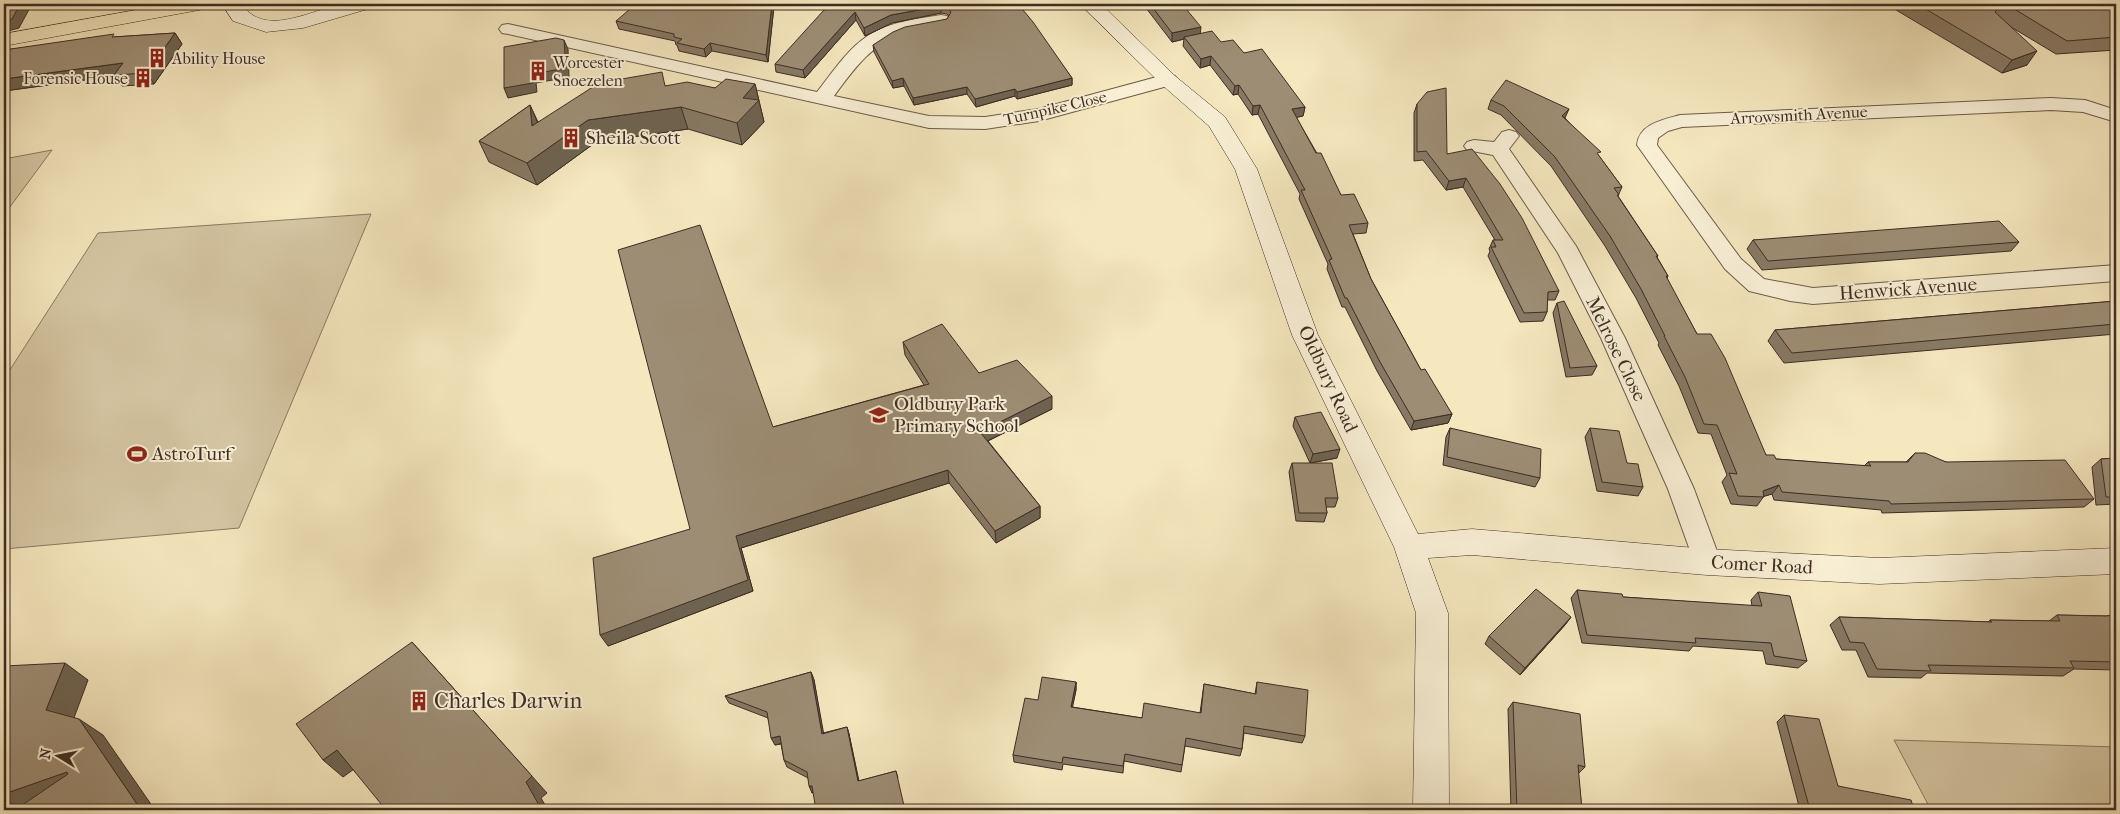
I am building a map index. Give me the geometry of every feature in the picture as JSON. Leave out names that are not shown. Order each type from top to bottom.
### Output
[{"type":"main road","points":[[4,40],[199,4]]},
{"type":"street","points":[[232,4],[240,17],[265,26],[322,18],[364,4]]},
{"type":"street","name":"Oldbury Road","points":[[1090,4],[1168,80],[1217,122],[1246,169],[1305,335],[1409,547],[1432,614],[1431,810]]},
{"type":"street","points":[[822,98],[865,47],[880,37],[899,19],[941,20]]},
{"type":"street","name":"Turnpike Close","points":[[508,28],[698,72],[929,122],[985,123],[1038,115],[1168,80]]},
{"type":"street","name":"Arrowsmith Avenue","points":[[1718,245],[1647,145],[1648,136],[1661,127],[1680,121],[2052,104],[2085,106],[2116,116]]},
{"type":"street","name":"Melrose Close","points":[[1474,146],[1504,143],[1568,251],[1613,338],[1681,488],[1707,562]]},
{"type":"street","name":"Henwick Avenue","points":[[1718,245],[1733,264],[1757,285],[1813,296],[2116,274]]},
{"type":"street","name":"Comer Road","points":[[1409,547],[1472,542],[1707,562],[1879,571],[2116,561]]},
{"type":"shaded area","points":[[52,150],[4,215],[4,159]]},
{"type":"shaded area","name":"AstroTurf","points":[[371,214],[239,528],[4,549],[4,379],[98,233]]},
{"type":"shaded area","points":[[1894,740],[2116,747],[2116,810],[1931,810]]},
{"type":"building","points":[[4,4],[20,4],[12,19],[4,21]]},
{"type":"building","points":[[636,4],[772,4],[766,55],[710,43],[704,49],[677,43],[682,39],[674,37],[674,34],[616,21]]},
{"type":"building","points":[[835,4],[1018,4],[1033,22],[1072,78],[1017,92],[1015,89],[975,99],[967,87],[913,98],[903,78],[892,81],[873,45],[893,32],[905,27],[947,19],[951,12],[947,7],[941,6],[891,15],[864,28],[855,12],[803,70],[775,64],[824,10],[837,7]]},
{"type":"building","points":[[1150,4],[1182,4],[1201,27],[1172,33]]},
{"type":"building","points":[[1917,4],[2001,4],[1995,12],[2037,51],[2012,60]]},
{"type":"building","points":[[2006,4],[2116,4],[2116,37],[2067,41]]},
{"type":"building","points":[[1212,31],[1221,42],[1233,40],[1244,53],[1262,49],[1305,107],[1292,109],[1316,153],[1321,153],[1341,195],[1354,194],[1368,223],[1349,225],[1371,279],[1421,370],[1425,369],[1452,414],[1414,421],[1380,362],[1347,298],[1345,298],[1329,260],[1332,259],[1301,190],[1305,190],[1260,105],[1253,106],[1239,85],[1235,86],[1211,56],[1201,59],[1184,37]]},
{"type":"building","points":[[175,33],[147,73],[114,75],[123,63],[4,79],[4,50],[114,34],[112,37]]},
{"type":"building","points":[[556,38],[564,40],[566,68],[533,74],[533,83],[504,88],[504,47]]},
{"type":"building","points":[[662,72],[665,86],[687,82],[715,88],[726,79],[755,84],[743,98],[759,100],[737,123],[681,107],[588,120],[527,163],[479,141],[530,105],[532,126],[599,83]]},
{"type":"building","points":[[1506,80],[1569,109],[1562,116],[1601,152],[1597,153],[1622,187],[1614,188],[1619,195],[1617,195],[1658,256],[1656,256],[1697,334],[1711,334],[1725,358],[1766,455],[1774,455],[1776,459],[1871,466],[1868,462],[1908,462],[1915,453],[1925,453],[1946,462],[2065,460],[2094,499],[1891,504],[1889,501],[1782,492],[1779,485],[1763,491],[1764,497],[1738,496],[1729,473],[1737,474],[1717,425],[1704,424],[1685,377],[1665,336],[1641,289],[1610,236],[1555,157],[1504,106],[1491,100]]},
{"type":"building","points":[[1446,88],[1447,154],[1472,149],[1500,184],[1522,218],[1559,291],[1548,292],[1547,312],[1524,313],[1491,247],[1496,247],[1493,240],[1503,240],[1466,178],[1449,181],[1426,151],[1417,152],[1417,104],[1427,92]]},
{"type":"building","points":[[1999,221],[2019,242],[1768,261],[1753,240]]},
{"type":"building","points":[[700,225],[773,427],[929,384],[903,342],[942,324],[979,373],[1017,360],[1052,396],[980,432],[1040,506],[995,531],[948,470],[736,536],[748,580],[600,635],[593,558],[690,529],[618,250]]},
{"type":"building","points":[[1564,301],[1597,366],[1570,368],[1557,303]]},
{"type":"building","points":[[2116,301],[2116,324],[1792,353],[1775,330]]},
{"type":"building","points":[[1321,412],[1340,449],[1313,454],[1295,417]]},
{"type":"building","points":[[1450,428],[1541,449],[1540,478],[1447,457]]},
{"type":"building","points":[[1590,428],[1619,431],[1627,463],[1638,464],[1643,487],[1602,482]]},
{"type":"building","points":[[2116,458],[2116,497],[2106,497],[2101,459]]},
{"type":"building","points":[[1292,463],[1332,463],[1338,498],[1325,498],[1327,513],[1299,513]]},
{"type":"building","points":[[1536,589],[1571,617],[1525,668],[1489,636]]},
{"type":"building","points":[[1577,590],[1622,594],[1623,597],[1762,606],[1758,592],[1790,596],[1807,661],[1774,656],[1771,643],[1695,638],[1696,643],[1587,635]]},
{"type":"building","points":[[2057,615],[2116,615],[2116,662],[2070,661],[2074,668],[1928,665],[1931,671],[1877,669],[1864,643],[1850,642],[1839,617],[1992,622],[1990,620],[2060,621]]},
{"type":"building","name":"Charles Darwin","points":[[412,642],[532,776],[526,782],[543,810],[386,810],[337,750],[323,760],[296,724]]},
{"type":"building","points":[[65,663],[46,710],[79,719],[141,810],[15,810],[68,774],[67,772],[4,794],[4,666]]},
{"type":"building","points":[[811,672],[822,734],[847,727],[858,781],[896,771],[905,810],[816,810],[812,786],[809,786],[807,772],[784,760],[780,736],[771,738],[767,712],[725,696]]},
{"type":"building","points":[[1042,677],[1076,682],[1071,707],[1142,718],[1144,703],[1201,713],[1204,684],[1256,694],[1257,682],[1308,690],[1305,736],[1244,726],[1242,749],[1186,738],[1182,765],[1125,754],[1123,766],[1063,757],[1062,763],[1013,755],[1025,698],[1038,700]]},
{"type":"building","points":[[1513,702],[1580,714],[1585,767],[1578,765],[1582,810],[1517,810]]},
{"type":"building","points":[[1784,715],[1819,719],[1838,786],[1911,800],[1914,810],[1810,810]]},
{"type":"building","points":[[1215,807],[1272,810],[1215,810]]},
{"type":"place","name":"Ability House","points":[[157,58]]},
{"type":"place","name":"Worcester Snoezelen","points":[[538,71]]},
{"type":"place","name":"Forensic House","points":[[143,78]]},
{"type":"place","name":"Sheila Scott","points":[[571,138]]},
{"type":"place","name":"Oldbury Park Primary School","points":[[879,415]]},
{"type":"place","name":"AstroTurf","points":[[137,454]]},
{"type":"place","name":"Charles Darwin","points":[[419,701]]}]
